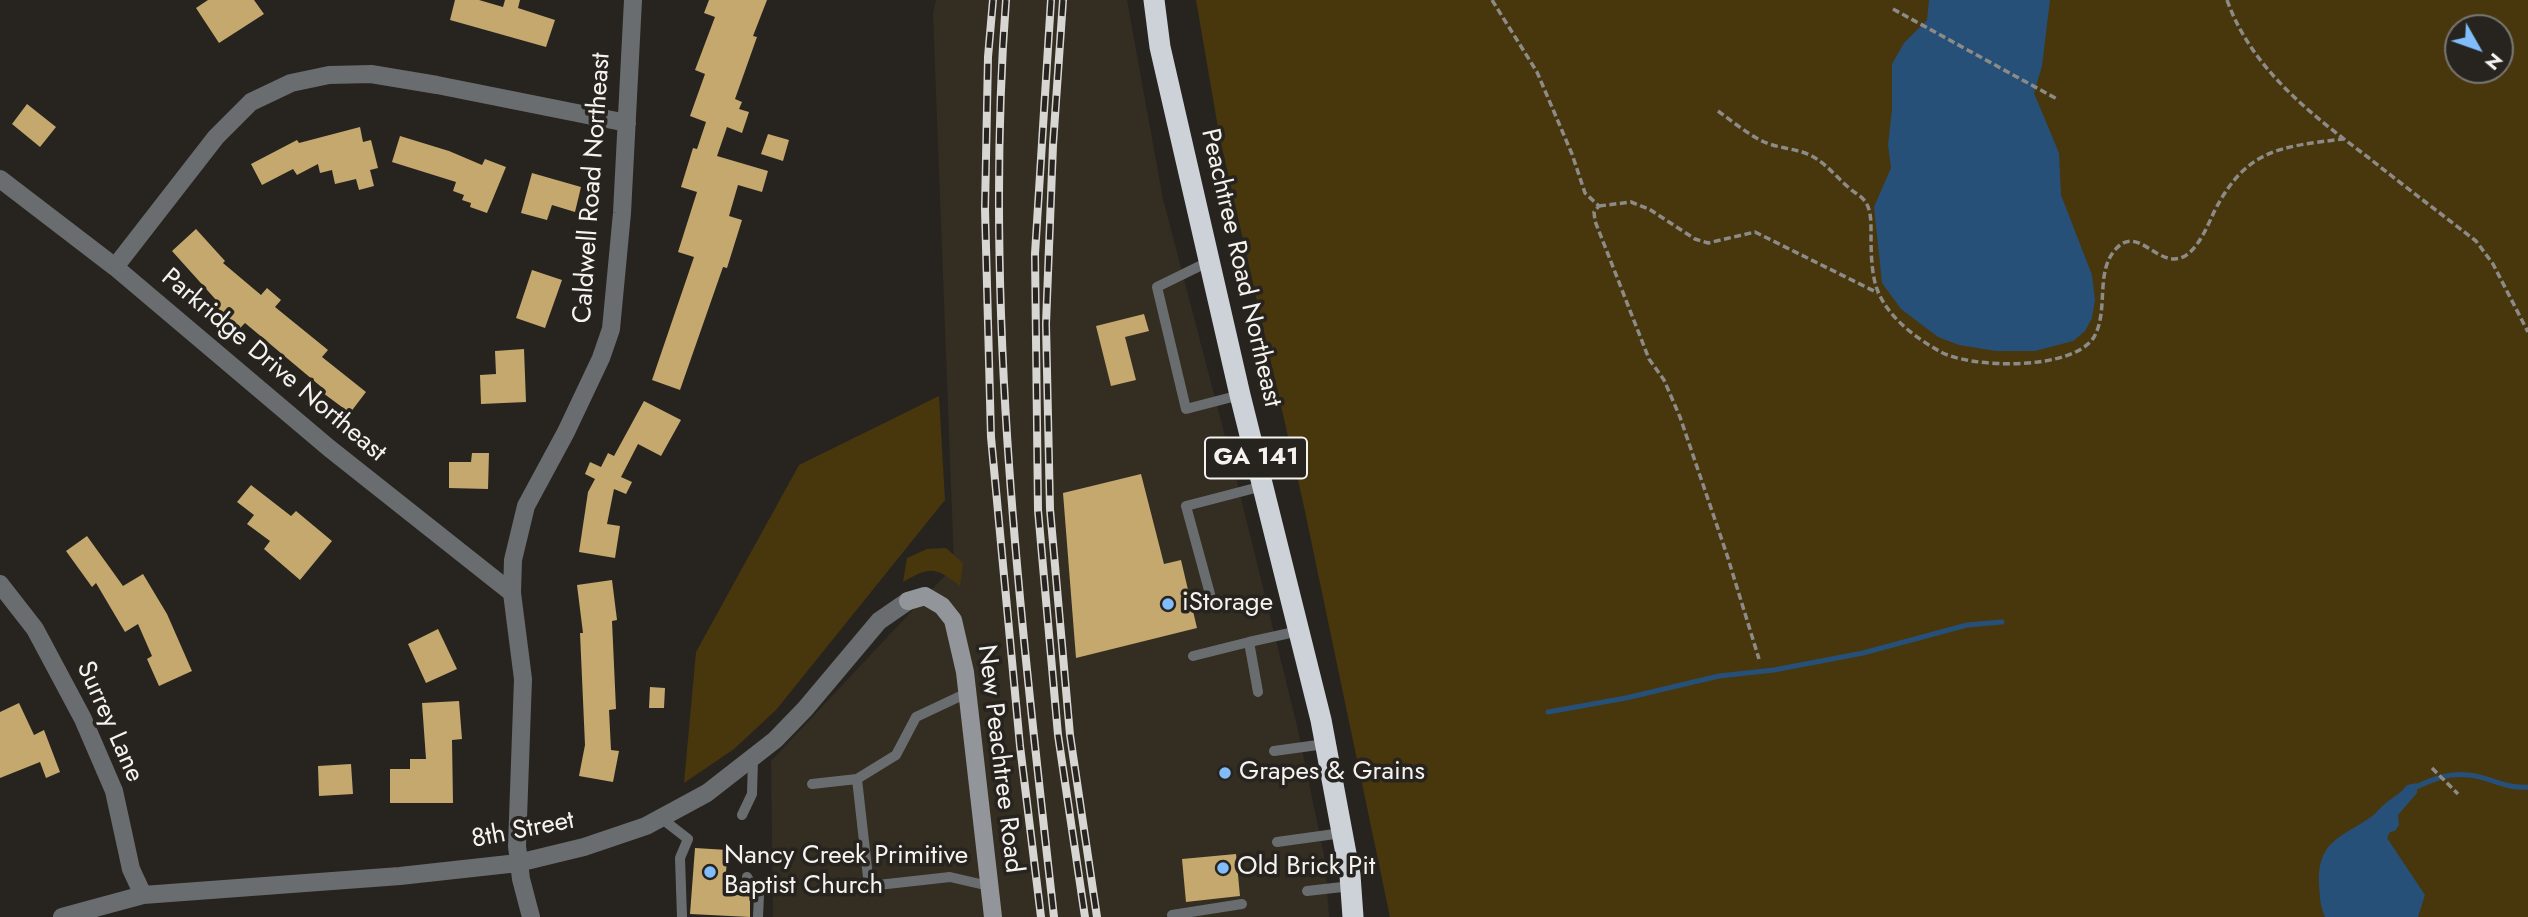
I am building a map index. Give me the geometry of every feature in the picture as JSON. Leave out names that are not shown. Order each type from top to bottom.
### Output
[{"type":"highway","name":"Peachtree Road Northeast","points":[[1154,0],[1160,47],[1240,395],[1325,744],[1351,887],[1353,917]]},
{"type":"street","name":"Caldwell Road Northeast","points":[[531,917],[518,863],[523,679],[512,593],[513,560],[526,506],[566,432],[601,358],[611,329],[622,213],[633,0]]},
{"type":"street","points":[[115,267],[216,137],[251,102],[291,83],[329,75],[371,74],[627,123]]},
{"type":"street","name":"Parkridge Drive Northeast","points":[[0,179],[115,267],[329,448],[512,593]]},
{"type":"street","name":"Surrey Lane","points":[[0,584],[35,629],[83,719],[114,791],[131,869],[142,895]]},
{"type":"street","name":"New Peachtree Road","points":[[908,601],[925,596],[942,606],[953,620],[965,672],[993,917]]},
{"type":"street","name":"8th Street","points":[[62,917],[142,895],[400,876],[518,863],[584,847],[646,826],[706,793],[753,759],[805,709],[880,621],[908,601]]},
{"type":"lane","points":[[1210,261],[1157,287],[1186,409],[1240,395]]},
{"type":"lane","points":[[1213,605],[1186,506],[1263,486]]},
{"type":"lane","points":[[1194,656],[1299,631]]},
{"type":"lane","points":[[1249,642],[1258,692]]},
{"type":"lane","points":[[812,784],[857,779],[896,755],[916,717],[967,693]]},
{"type":"lane","points":[[1274,751],[1325,744]]},
{"type":"lane","points":[[742,815],[752,794],[753,759]]},
{"type":"lane","points":[[857,779],[869,886],[950,877],[989,886]]},
{"type":"lane","points":[[661,818],[688,839],[680,858],[682,917]]},
{"type":"lane","points":[[1277,842],[1342,833]]},
{"type":"lane","points":[[747,877],[759,895],[758,917]]},
{"type":"lane","points":[[1307,891],[1351,887]]},
{"type":"lane","points":[[1172,915],[1242,904]]},
{"type":"path","points":[[1492,0],[1537,72],[1572,153],[1585,193],[1599,206]]},
{"type":"path","points":[[2227,0],[2260,60],[2283,88],[2343,139],[2476,241],[2493,264],[2528,332]]},
{"type":"path","points":[[1893,9],[2057,99]]},
{"type":"path","points":[[1717,111],[1762,141],[1817,158],[1866,201],[1871,221],[1874,279],[1878,293],[1894,316],[1912,334],[1941,353],[1995,365],[2027,363],[2071,354],[2085,346],[2094,336],[2100,319],[2108,261],[2116,248],[2126,241],[2134,240],[2164,258],[2177,259],[2187,255],[2203,236],[2221,199],[2249,164],[2266,153],[2291,145],[2343,139]]},
{"type":"path","points":[[1759,659],[1680,417],[1664,380],[1649,359],[1595,221],[1594,212],[1599,206],[1632,202],[1649,208],[1695,239],[1708,243],[1755,232],[1878,293]]},
{"type":"path","points":[[2431,768],[2458,794]]},
{"type":"shaded area","points":[[936,0],[1127,0],[1163,199],[1298,730],[1325,860],[1329,917],[773,917],[771,761],[954,566],[933,13]]},
{"type":"shaded area","points":[[1196,0],[2528,0],[2528,917],[1390,917],[1303,502],[1220,139]]},
{"type":"shaded area","points":[[939,396],[945,500],[776,710],[734,749],[684,783],[696,652],[799,465]]},
{"type":"shaded area","points":[[946,548],[963,563],[960,586],[933,571],[920,573],[903,582],[907,558],[927,549]]},
{"type":"water","points":[[1929,0],[2050,0],[2042,66],[2034,93],[2059,153],[2061,195],[2092,275],[2095,300],[2092,318],[2085,331],[2073,341],[2035,351],[1996,351],[1959,345],[1938,337],[1901,309],[1882,283],[1874,207],[1891,168],[1888,145],[1892,109],[1892,64],[1904,43],[1927,20]]},
{"type":"water","points":[[2417,783],[2417,793],[2398,815],[2399,825],[2387,838],[2425,895],[2418,917],[2325,917],[2321,905],[2319,870],[2326,850],[2340,836],[2373,815],[2407,785]]},
{"type":"building","points":[[208,0],[254,0],[264,14],[219,43],[196,8]]},
{"type":"building","points":[[455,0],[479,0],[503,7],[505,0],[520,0],[518,8],[555,20],[546,47],[450,20]]},
{"type":"building","points":[[709,0],[767,0],[753,36],[757,37],[735,99],[742,102],[739,109],[749,112],[742,133],[727,127],[717,156],[768,171],[762,192],[738,185],[729,216],[742,220],[727,268],[723,267],[680,390],[652,380],[694,257],[678,252],[697,192],[681,187],[693,148],[697,149],[706,122],[690,116],[705,74],[695,70],[715,17],[704,13]]},
{"type":"building","points":[[27,104],[56,127],[40,147],[12,124]]},
{"type":"building","points":[[360,127],[363,142],[371,140],[378,168],[370,170],[374,186],[359,190],[356,179],[335,184],[332,170],[320,173],[318,164],[297,175],[293,169],[262,185],[251,164],[297,140],[299,143]]},
{"type":"building","points":[[768,134],[789,140],[783,161],[761,154]]},
{"type":"building","points":[[400,136],[449,151],[482,165],[485,159],[506,167],[487,213],[470,207],[471,203],[462,200],[464,195],[453,191],[456,182],[392,162]]},
{"type":"building","points":[[532,173],[581,187],[575,212],[552,205],[547,220],[521,213]]},
{"type":"building","points":[[196,229],[225,261],[223,263],[261,295],[267,288],[281,300],[275,307],[328,350],[322,357],[366,392],[350,413],[323,393],[325,390],[245,323],[240,328],[214,305],[217,301],[172,251]]},
{"type":"building","points":[[532,270],[562,280],[545,328],[516,318]]},
{"type":"building","points":[[1144,314],[1149,331],[1125,337],[1136,380],[1111,386],[1096,326]]},
{"type":"building","points":[[524,349],[526,402],[481,404],[480,375],[496,374],[495,351]]},
{"type":"building","points":[[644,401],[681,420],[661,456],[638,444],[621,477],[632,482],[626,494],[614,489],[607,524],[620,526],[615,558],[579,552],[588,492],[595,479],[585,474],[590,462],[601,467],[608,453],[614,456]]},
{"type":"building","points":[[472,453],[489,453],[488,489],[449,488],[449,462],[471,462]]},
{"type":"building","points":[[1141,474],[1164,564],[1181,560],[1197,628],[1076,658],[1063,493]]},
{"type":"building","points":[[251,485],[291,516],[296,511],[332,541],[300,580],[264,549],[270,541],[247,524],[254,515],[237,502]]},
{"type":"building","points":[[87,536],[123,586],[143,574],[167,614],[192,671],[159,686],[147,659],[152,656],[138,624],[125,632],[96,583],[92,587],[66,551]]},
{"type":"building","points":[[612,580],[617,620],[612,621],[616,709],[609,710],[611,750],[619,751],[613,782],[579,776],[585,745],[580,633],[583,633],[577,585]]},
{"type":"building","points":[[438,629],[457,669],[426,683],[408,644]]},
{"type":"building","points":[[650,687],[665,688],[664,708],[649,708]]},
{"type":"building","points":[[459,701],[462,739],[452,740],[453,803],[390,803],[390,769],[410,769],[410,759],[426,759],[422,703]]},
{"type":"building","points":[[19,703],[34,735],[44,730],[60,772],[46,778],[40,762],[0,778],[0,712]]},
{"type":"building","points":[[351,764],[353,794],[319,796],[318,766]]},
{"type":"building","name":"Nancy Creek Primitive Baptist Church","points":[[695,848],[728,850],[724,894],[750,896],[750,917],[690,914]]},
{"type":"building","points":[[1236,854],[1240,896],[1186,902],[1182,859]]},
{"type":"waterway","points":[[1548,712],[1626,698],[1719,676],[1774,670],[1863,653],[1967,625],[2002,622]]},
{"type":"waterway","points":[[2410,790],[2438,778],[2461,774],[2528,787]]},
{"type":"railway","points":[[993,0],[988,57],[985,209],[991,437],[1020,746],[1041,917]]},
{"type":"railway","points":[[1006,0],[1000,115],[1002,344],[1018,574],[1054,917]]},
{"type":"railway","points":[[1051,0],[1035,254],[1038,510],[1058,735],[1085,917]]},
{"type":"railway","points":[[1063,0],[1053,145],[1046,324],[1050,509],[1070,735],[1097,917]]},
{"type":"place","name":"iStorage","points":[[1168,604]]},
{"type":"place","name":"Grapes & Grains","points":[[1225,773]]},
{"type":"place","name":"Old Brick Pit","points":[[1223,868]]},
{"type":"place","name":"Nancy Creek Primitive Baptist Church","points":[[710,872]]}]
